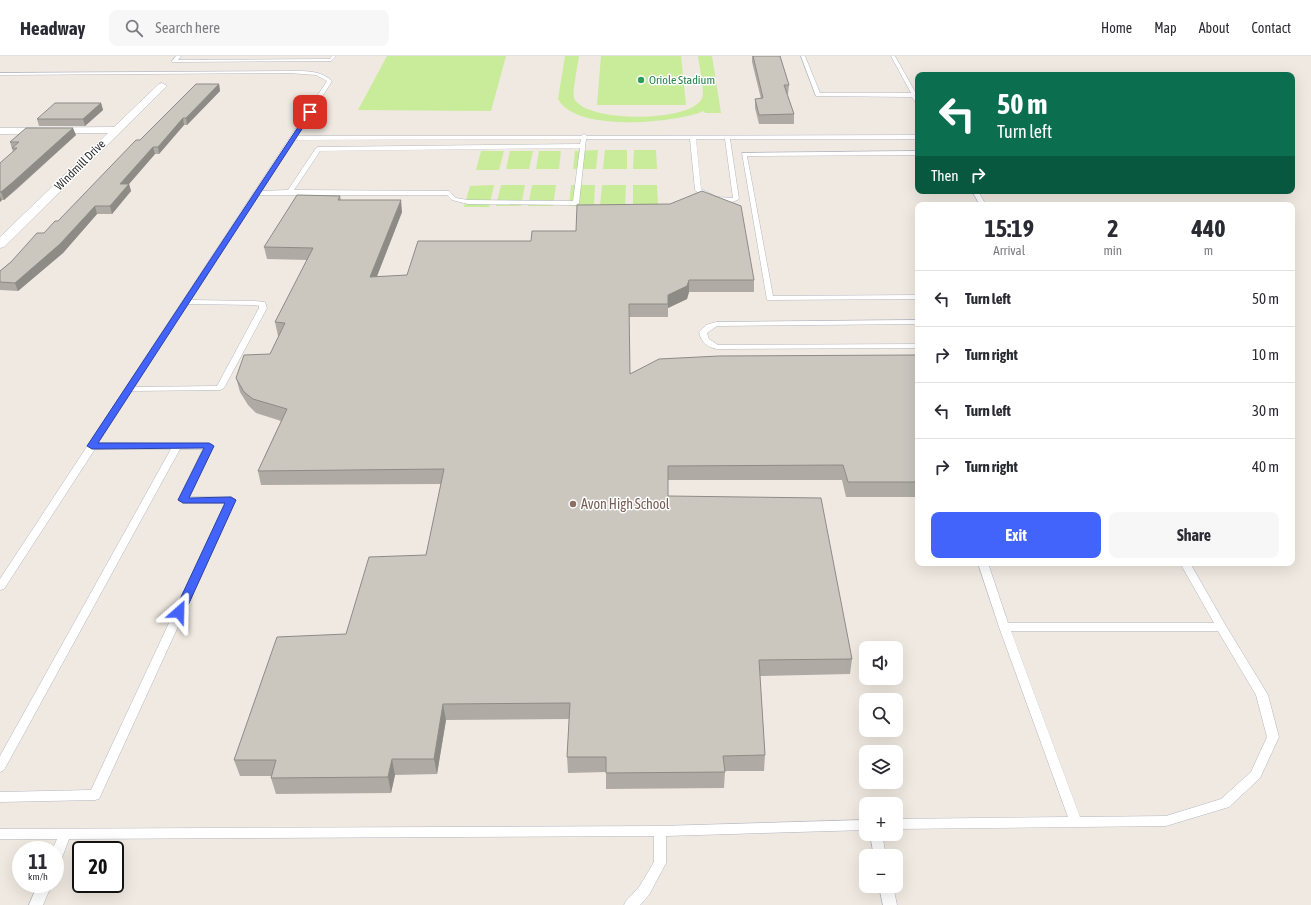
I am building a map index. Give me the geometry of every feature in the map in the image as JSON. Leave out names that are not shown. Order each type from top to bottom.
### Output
[{"type":"street","name":"Windmill Drive","points":[[0,244],[115,130],[162,86]]},
{"type":"street","points":[[0,131],[115,130]]},
{"type":"lane","points":[[0,587],[330,81],[326,77],[294,66],[205,61],[174,61],[178,56]]},
{"type":"lane","points":[[0,74],[193,73],[294,66],[331,60],[334,56]]},
{"type":"lane","points":[[803,56],[818,95],[914,95],[893,56]]},
{"type":"lane","points":[[193,73],[205,61]]},
{"type":"lane","points":[[293,138],[584,136],[915,137]]},
{"type":"lane","points":[[257,192],[449,193],[454,199],[468,202],[576,203],[584,136]]},
{"type":"lane","points":[[429,147],[432,137]]},
{"type":"lane","points":[[693,137],[698,190],[721,200],[728,201],[736,199],[727,137]]},
{"type":"lane","points":[[290,192],[318,149],[582,146]]},
{"type":"lane","points":[[915,153],[744,154],[770,298],[915,297]]},
{"type":"lane","points":[[129,389],[220,388],[263,308],[262,304],[255,303],[185,302]]},
{"type":"lane","points":[[915,322],[716,324],[708,327],[703,332],[707,343],[717,347],[915,346]]},
{"type":"lane","points":[[0,797],[95,795],[231,500],[183,500],[209,446],[92,446]]},
{"type":"lane","points":[[0,767],[177,446]]},
{"type":"lane","points":[[983,566],[1076,822]]},
{"type":"lane","points":[[903,824],[1166,821],[1225,803],[1256,775],[1273,737],[1262,695],[1187,566]]},
{"type":"lane","points":[[1004,627],[1221,627]]},
{"type":"lane","points":[[0,834],[660,831],[859,825]]},
{"type":"lane","points":[[631,905],[644,891],[660,863],[660,831]]},
{"type":"lane","points":[[62,841],[65,834]]},
{"type":"lane","points":[[36,905],[41,893]]},
{"type":"lane","points":[[887,893],[890,905]]},
{"type":"green space","points":[[387,56],[506,56],[491,111],[358,110]]},
{"type":"green space","points":[[565,56],[579,56],[574,85],[574,98],[582,106],[597,112],[616,116],[638,117],[660,116],[679,112],[694,106],[702,98],[703,94],[698,56],[712,56],[721,113],[705,113],[704,111],[671,119],[627,122],[604,121],[584,117],[568,110],[558,99]]},
{"type":"green space","name":"Oriole Stadium","points":[[601,56],[681,56],[686,105],[597,105]]},
{"type":"green space","points":[[598,150],[596,169],[573,169],[575,151]]},
{"type":"green space","points":[[605,150],[627,150],[627,169],[603,169]]},
{"type":"green space","points":[[634,150],[656,150],[657,169],[633,169]]},
{"type":"green space","points":[[481,151],[504,151],[499,170],[476,170]]},
{"type":"green space","points":[[510,151],[533,151],[529,169],[506,169]]},
{"type":"green space","points":[[539,151],[561,151],[559,169],[536,169]]},
{"type":"green space","points":[[494,185],[489,207],[464,207],[470,186]]},
{"type":"green space","points":[[501,185],[525,185],[521,206],[496,206]]},
{"type":"green space","points":[[532,185],[556,185],[553,206],[528,206]]},
{"type":"green space","points":[[571,185],[595,185],[594,206],[569,206]]},
{"type":"green space","points":[[602,185],[626,185],[625,206],[600,206]]},
{"type":"green space","points":[[633,185],[657,185],[658,206],[633,206]]},
{"type":"building","points":[[753,56],[780,56],[789,85],[784,85],[794,114],[759,115],[755,99],[763,98]]},
{"type":"building","points":[[196,84],[219,84],[186,118],[183,118],[158,147],[153,147],[120,184],[129,184],[110,206],[95,206],[60,244],[15,283],[0,282],[0,271],[11,262],[37,233],[44,233],[55,221],[58,221],[136,140],[140,140]]},
{"type":"building","points":[[55,103],[101,103],[83,119],[37,119]]},
{"type":"building","points":[[26,128],[73,128],[0,192],[0,163],[17,148],[12,148],[19,142],[10,142]]},
{"type":"building","name":"Avon High School","points":[[702,191],[741,206],[754,280],[689,280],[687,286],[668,295],[668,304],[629,304],[630,374],[659,359],[719,356],[915,355],[915,482],[848,482],[843,465],[668,466],[668,496],[821,498],[852,659],[759,660],[765,755],[723,756],[725,772],[606,773],[606,757],[567,757],[570,703],[443,704],[434,759],[392,759],[388,777],[271,778],[276,760],[234,760],[277,637],[346,634],[369,557],[426,555],[444,469],[258,471],[287,409],[253,399],[244,392],[236,378],[244,355],[270,354],[285,323],[275,322],[313,248],[264,247],[297,195],[340,196],[338,200],[401,200],[370,277],[407,275],[418,241],[531,241],[532,231],[576,231],[577,205],[670,204]]},
{"type":"place","name":"Oriole Stadium","points":[[641,80]]},
{"type":"place","name":"Avon High School","points":[[573,504]]},
{"type":"route","points":[[179,612],[231,500],[183,500],[209,446],[92,446],[310,112]]}]
